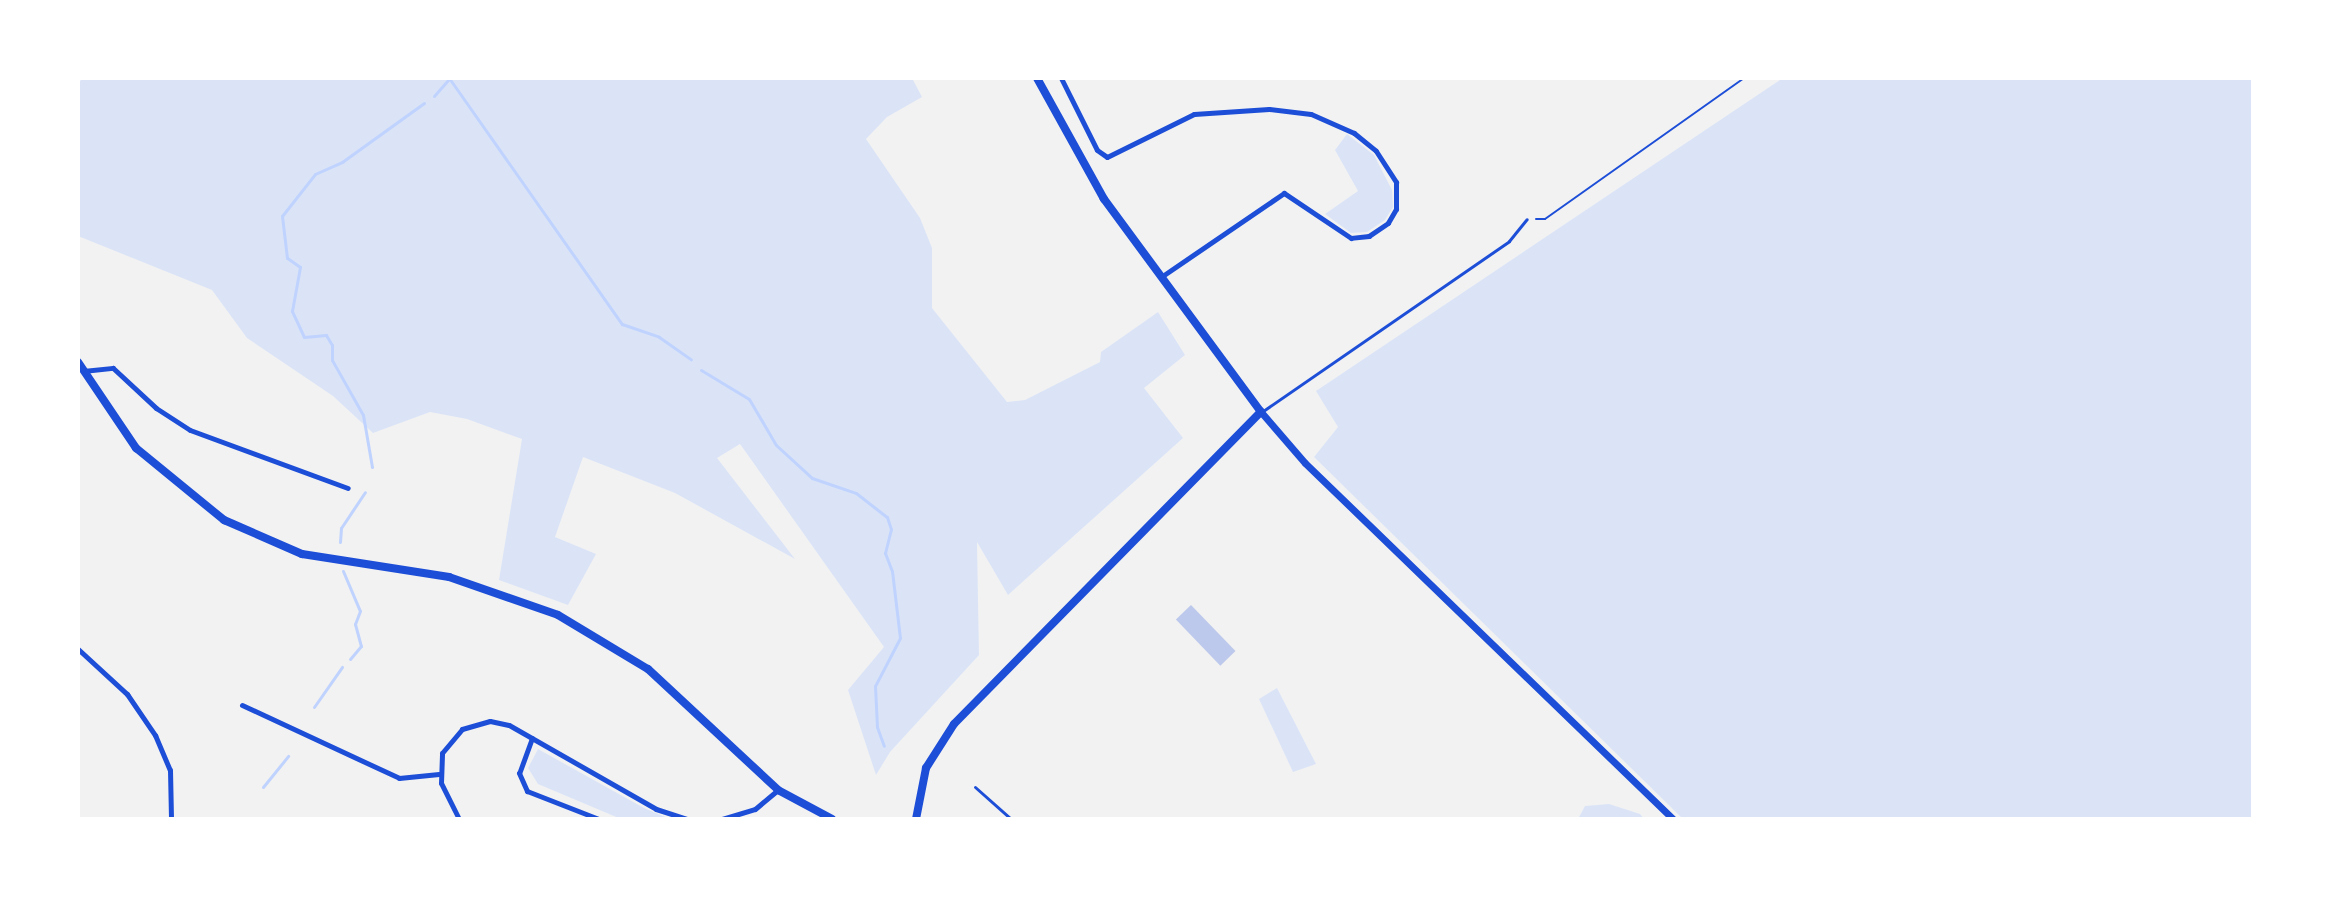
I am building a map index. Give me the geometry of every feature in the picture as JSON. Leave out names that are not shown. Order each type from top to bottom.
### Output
[{"type":"main road","points":[[916,819],[926,768],[954,724],[1261,412],[1085,170],[1037,78]]},
{"type":"main road","points":[[78,362],[107,412],[146,459],[224,520],[302,554],[449,577],[558,615],[657,676],[778,790],[832,819]]},
{"type":"street","points":[[1061,78],[1097,150],[1107,157],[1194,114],[1269,109],[1311,114],[1354,133],[1376,151],[1396,182],[1396,209],[1388,223],[1369,236],[1351,238],[1284,193],[1160,277]]},
{"type":"street","points":[[83,371],[113,368],[156,408],[190,430],[348,488]]},
{"type":"street","points":[[1261,412],[1305,463],[1673,819]]},
{"type":"street","points":[[78,649],[127,694],[155,735],[170,770],[171,819]]},
{"type":"street","points":[[242,705],[399,778],[439,774]]},
{"type":"street","points":[[459,819],[439,774],[445,746],[471,724],[499,722],[656,809],[687,819]]},
{"type":"street","points":[[532,738],[519,773],[527,791],[599,819]]},
{"type":"street","points":[[722,819],[755,809],[778,790]]},
{"type":"lane","points":[[1261,412],[1509,241],[1527,219]]},
{"type":"lane","points":[[975,787],[1011,819]]},
{"type":"path","points":[[1527,219],[1545,219],[1744,78]]},
{"type":"shaded area","points":[[83,78],[912,78],[922,97],[887,117],[866,139],[920,218],[932,248],[932,308],[1007,402],[1025,400],[1100,362],[1101,352],[1158,312],[1185,355],[1144,388],[1183,438],[1008,595],[977,542],[979,655],[890,752],[876,775],[848,690],[884,647],[740,444],[717,458],[795,559],[675,493],[583,457],[555,537],[596,554],[568,605],[499,580],[522,439],[467,419],[430,412],[373,433],[333,396],[247,338],[212,290],[78,236],[78,83]]},
{"type":"shaded area","points":[[1783,78],[2253,78],[2253,819],[1683,819],[1314,457],[1338,427],[1316,391]]},
{"type":"shaded area","points":[[1347,134],[1374,155],[1392,190],[1393,207],[1385,220],[1367,232],[1351,233],[1325,214],[1358,191],[1335,150]]},
{"type":"shaded area","points":[[1277,688],[1316,764],[1293,772],[1259,699]]},
{"type":"shaded area","points":[[538,749],[644,808],[670,819],[621,819],[538,784],[528,768]]},
{"type":"shaded area","points":[[1609,804],[1640,814],[1644,819],[1578,819],[1585,806]]},
{"type":"building","points":[[1191,605],[1235,651],[1220,666],[1176,620]]},
{"type":"waterway","points":[[449,78],[622,324],[659,337],[691,359]]},
{"type":"waterway","points":[[434,96],[449,79]]},
{"type":"waterway","points":[[372,467],[363,415],[332,360],[332,345],[326,335],[304,337],[292,311],[300,267],[287,258],[282,216],[315,174],[342,162],[424,103]]},
{"type":"waterway","points":[[701,370],[749,399],[776,445],[812,478],[856,493],[887,517],[891,529],[885,553],[892,571],[900,638],[875,686],[877,727],[884,746]]},
{"type":"waterway","points":[[340,542],[341,528],[365,492]]},
{"type":"waterway","points":[[343,571],[360,611],[355,624],[361,646],[350,659]]},
{"type":"waterway","points":[[314,707],[342,667]]},
{"type":"waterway","points":[[263,787],[288,756]]}]
